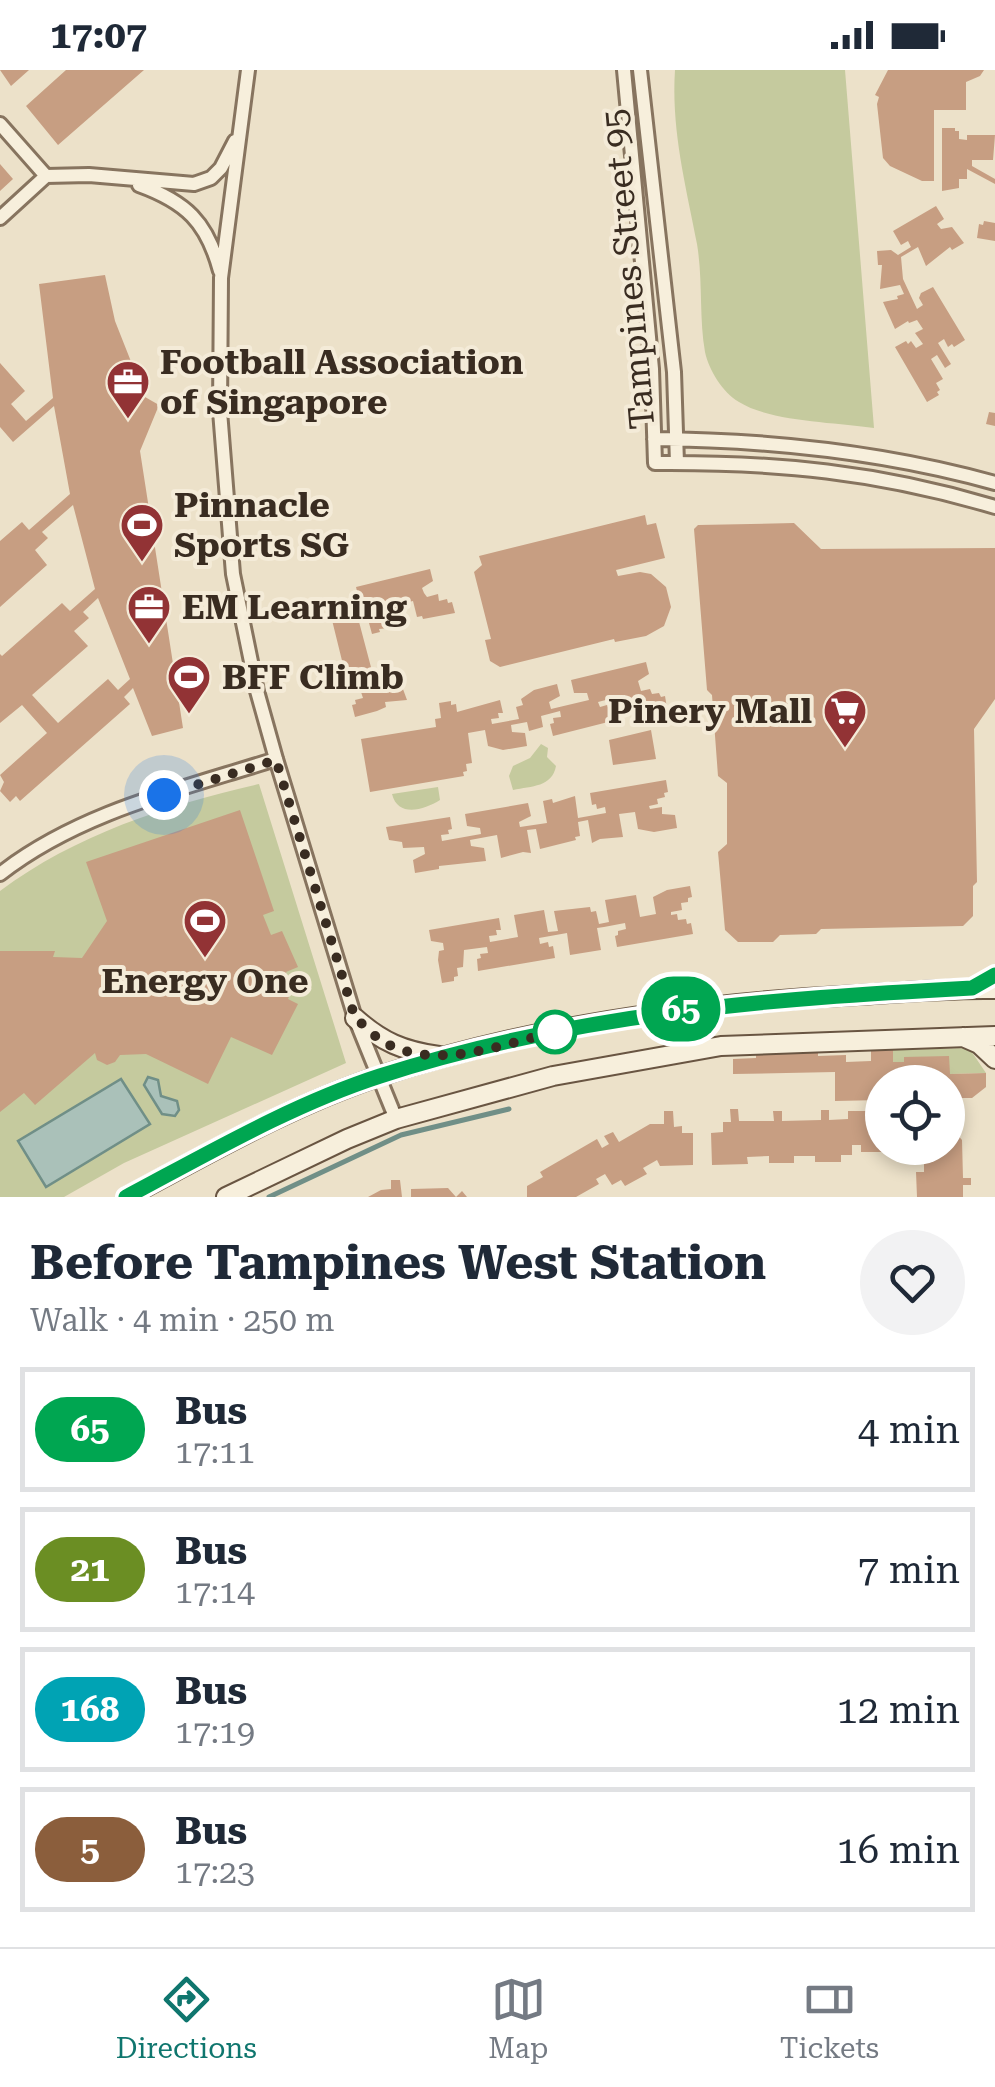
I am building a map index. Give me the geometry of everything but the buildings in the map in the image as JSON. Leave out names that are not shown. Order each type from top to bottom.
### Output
[{"type":"main road","points":[[972,988],[995,976]]},
{"type":"main road","points":[[126,1197],[213,1151],[378,1077],[445,1056],[565,1029],[682,1009],[806,997],[995,989]]},
{"type":"main road","points":[[355,1018],[398,1049],[445,1056]]},
{"type":"main road","points":[[226,1197],[396,1119],[553,1076],[691,1050],[752,1044],[995,1036]]},
{"type":"main road","points":[[962,1037],[978,1044],[995,1060]]},
{"type":"street","points":[[248,70],[222,278],[220,412],[229,545],[257,691],[276,760],[355,1018],[396,1119]]},
{"type":"street","name":"Tampines Street 95","points":[[624,70],[652,369],[656,463],[677,463],[674,372],[640,70]]},
{"type":"street","points":[[0,124],[46,176]]},
{"type":"street","points":[[0,218],[46,176],[89,175],[194,184],[211,178],[221,168],[238,134]]},
{"type":"street","points":[[126,180],[164,194],[196,219],[209,237],[222,278]]},
{"type":"street","points":[[654,439],[812,448],[934,466],[995,483]]},
{"type":"street","points":[[677,463],[745,462],[820,468],[936,489],[995,507]]},
{"type":"street","points":[[0,874],[24,855],[104,815],[276,760]]},
{"type":"green space","points":[[675,70],[845,70],[874,428],[752,409],[733,398],[713,373],[705,352],[699,258],[677,136]]},
{"type":"green space","points":[[541,744],[548,748],[547,757],[556,766],[554,773],[540,784],[513,790],[509,776],[513,766],[530,758]]},
{"type":"green space","points":[[259,784],[346,1063],[124,1163],[64,1197],[0,1197],[0,891],[60,853],[124,824]]},
{"type":"green space","points":[[438,787],[440,800],[419,809],[400,806],[392,794]]},
{"type":"green space","points":[[969,1048],[986,1073],[965,1074],[965,1065],[926,1065],[905,1057],[904,1062],[893,1062],[893,1050]]},
{"type":"water","points":[[148,1077],[158,1080],[161,1096],[177,1101],[179,1110],[175,1116],[162,1114],[144,1085]]},
{"type":"water","points":[[121,1079],[150,1124],[46,1187],[18,1141]]},
{"type":"waterway","points":[[269,1197],[401,1135],[509,1109]]},
{"type":"bus line","name":"65","points":[[126,1197],[330,1096],[445,1056],[565,1029],[682,1009],[806,997],[972,988],[995,975]]},
{"type":"place","name":"Football Association of Singapore","points":[[128,420]]},
{"type":"place","name":"Pinnacle Sports SG","points":[[142,563]]},
{"type":"place","name":"EM Learning","points":[[149,645]]},
{"type":"place","name":"BFF Climb","points":[[189,715]]},
{"type":"place","name":"Pinery Mall","points":[[845,749]]},
{"type":"place","name":"Energy One","points":[[205,959]]},
{"type":"route","points":[[164,795],[276,760],[355,1018],[379,1039],[398,1049],[445,1056],[565,1029],[555,1032]]}]
